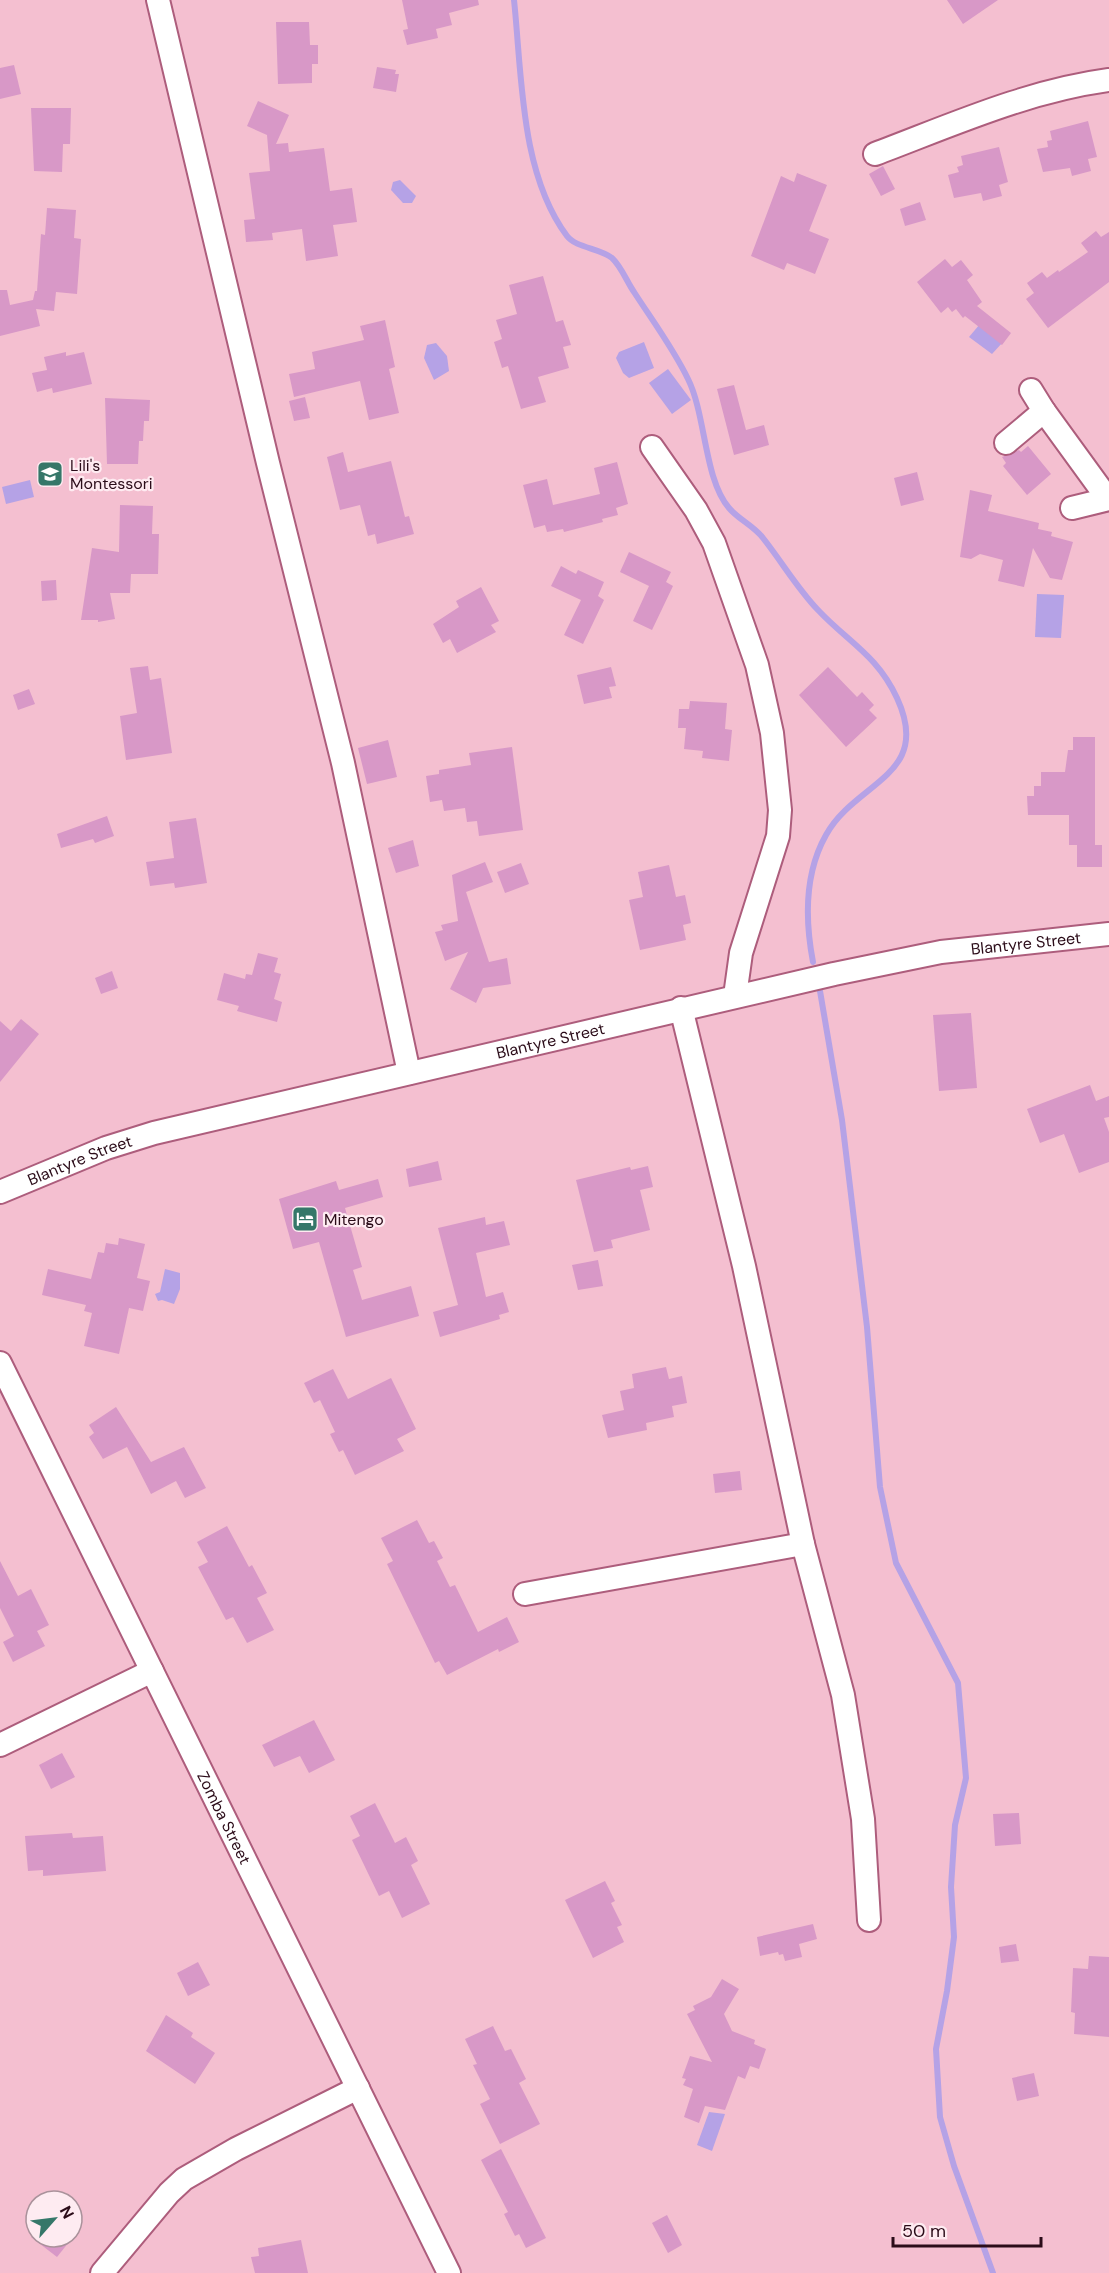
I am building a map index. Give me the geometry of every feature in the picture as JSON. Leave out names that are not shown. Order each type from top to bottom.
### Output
[{"type":"street","points":[[158,0],[262,440],[343,764],[409,1073]]},
{"type":"street","points":[[875,154],[1003,105],[1077,84],[1109,80]]},
{"type":"street","points":[[1031,390],[1108,500],[1072,508]]},
{"type":"street","points":[[1006,443],[1044,411]]},
{"type":"street","points":[[652,447],[696,510],[714,543],[757,665],[772,733],[780,810],[778,836],[741,953],[735,996]]},
{"type":"street","name":"Blantyre Street","points":[[0,1192],[106,1149],[154,1133],[681,1008],[941,952],[1109,934]]},
{"type":"street","points":[[681,1008],[744,1266],[803,1544],[843,1695],[863,1819],[869,1920]]},
{"type":"street","name":"Zomba Street","points":[[0,1363],[448,2273]]},
{"type":"street","points":[[525,1594],[803,1544]]},
{"type":"street","points":[[0,1745],[152,1671]]},
{"type":"street","points":[[102,2273],[169,2193],[184,2179],[236,2149],[358,2088]]},
{"type":"shaded area","points":[[400,180],[416,196],[412,203],[403,203],[391,190],[393,182]]},
{"type":"shaded area","points":[[980,324],[1003,342],[992,354],[969,337]]},
{"type":"shaded area","points":[[644,342],[654,368],[629,378],[623,373],[616,358],[619,352]]},
{"type":"shaded area","points":[[436,343],[447,356],[449,371],[434,380],[424,358],[427,345]]},
{"type":"shaded area","points":[[668,369],[691,400],[672,414],[649,383]]},
{"type":"shaded area","points":[[30,480],[34,497],[6,504],[2,487]]},
{"type":"shaded area","points":[[1037,594],[1064,595],[1061,638],[1035,637]]},
{"type":"shaded area","points":[[165,1269],[180,1273],[180,1289],[174,1304],[158,1301],[155,1294],[160,1292]]},
{"type":"shaded area","points":[[709,2112],[725,2114],[712,2151],[697,2145]]},
{"type":"building","points":[[402,0],[478,0],[479,5],[449,13],[452,25],[436,29],[438,38],[407,45],[403,30],[408,29]]},
{"type":"building","points":[[947,0],[998,0],[963,24]]},
{"type":"building","points":[[276,22],[309,22],[310,45],[318,45],[318,64],[312,64],[312,83],[278,84]]},
{"type":"building","points":[[14,65],[21,94],[0,99],[0,68]]},
{"type":"building","points":[[377,67],[396,70],[395,74],[399,74],[396,92],[373,88]]},
{"type":"building","points":[[258,101],[289,115],[276,144],[288,143],[289,152],[324,148],[330,191],[352,188],[357,222],[333,225],[338,256],[306,261],[302,229],[272,233],[273,240],[246,242],[244,220],[255,219],[249,173],[270,171],[267,135],[247,126]]},
{"type":"building","points":[[31,108],[71,108],[70,144],[63,144],[62,172],[34,171]]},
{"type":"building","points":[[1088,121],[1097,157],[1088,159],[1091,171],[1072,176],[1070,168],[1043,172],[1037,149],[1048,147],[1047,141],[1052,140],[1050,131]]},
{"type":"building","points":[[999,147],[1008,182],[999,185],[1002,196],[983,201],[981,193],[954,198],[948,175],[959,172],[957,167],[963,165],[961,156]]},
{"type":"building","points":[[883,166],[895,189],[881,196],[869,174]]},
{"type":"building","points":[[797,173],[827,185],[809,231],[829,239],[815,274],[787,263],[784,270],[751,256],[781,176],[794,182]]},
{"type":"building","points":[[920,202],[926,220],[905,226],[900,209]]},
{"type":"building","points":[[47,208],[76,210],[74,238],[81,239],[77,294],[56,292],[54,311],[36,309],[40,326],[0,336],[0,290],[7,290],[10,305],[33,300],[35,291],[37,291],[41,234],[45,235]]},
{"type":"building","points":[[1096,231],[1101,237],[1109,232],[1109,282],[1048,328],[1026,299],[1034,293],[1027,283],[1042,272],[1047,278],[1058,270],[1059,272],[1088,252],[1081,243]]},
{"type":"building","points":[[945,259],[952,267],[961,260],[973,275],[967,280],[982,302],[977,306],[1011,333],[1002,345],[965,316],[963,318],[956,309],[952,312],[948,307],[941,313],[917,282]]},
{"type":"building","points":[[543,276],[556,322],[563,320],[571,345],[563,347],[569,368],[538,377],[546,402],[521,409],[508,366],[502,368],[494,342],[502,339],[496,320],[517,314],[509,285]]},
{"type":"building","points":[[385,320],[395,367],[389,369],[399,413],[369,420],[360,381],[294,397],[289,374],[315,369],[312,352],[364,340],[360,326]]},
{"type":"building","points":[[66,352],[66,356],[84,352],[92,384],[53,393],[52,388],[37,392],[32,373],[47,370],[44,357]]},
{"type":"building","points":[[734,385],[746,430],[764,425],[769,445],[734,455],[717,389]]},
{"type":"building","points":[[305,397],[310,418],[294,421],[289,401]]},
{"type":"building","points":[[105,398],[150,400],[149,421],[144,421],[143,441],[139,441],[138,464],[107,464]]},
{"type":"building","points":[[1028,446],[1051,474],[1027,495],[1003,466],[1006,463],[1002,457],[1019,450],[1021,452]]},
{"type":"building","points":[[343,452],[348,472],[391,461],[405,517],[409,516],[414,534],[377,544],[375,534],[368,536],[360,505],[340,510],[327,457]]},
{"type":"building","points":[[617,462],[628,504],[616,508],[618,515],[602,519],[603,522],[564,532],[563,529],[547,532],[545,525],[534,528],[523,485],[547,479],[553,505],[600,494],[594,468]]},
{"type":"building","points":[[917,472],[924,500],[901,506],[894,478]]},
{"type":"building","points":[[970,490],[992,495],[988,511],[1039,523],[1038,529],[1052,532],[1051,536],[1073,542],[1062,580],[1050,578],[1033,548],[1024,587],[998,581],[1003,560],[980,554],[971,559],[960,557]]},
{"type":"building","points":[[120,505],[153,506],[152,534],[159,534],[158,574],[131,574],[130,593],[110,593],[115,619],[98,622],[98,620],[81,620],[92,548],[119,552]]},
{"type":"building","points":[[629,552],[671,572],[666,582],[673,586],[652,630],[633,621],[649,586],[620,572]]},
{"type":"building","points":[[561,566],[576,574],[578,570],[604,582],[598,596],[604,600],[583,644],[564,635],[581,600],[551,586]]},
{"type":"building","points":[[56,580],[57,600],[42,601],[41,581]]},
{"type":"building","points":[[481,587],[499,621],[491,625],[496,632],[457,653],[450,639],[443,643],[433,624],[459,607],[456,601]]},
{"type":"building","points":[[148,666],[150,680],[161,678],[172,753],[126,760],[120,716],[137,713],[130,668]]},
{"type":"building","points":[[611,667],[616,686],[609,687],[612,698],[584,704],[577,675]]},
{"type":"building","points":[[828,667],[857,697],[862,692],[874,705],[869,710],[877,718],[846,747],[799,695]]},
{"type":"building","points":[[29,689],[35,704],[18,710],[13,695]]},
{"type":"building","points":[[690,701],[727,703],[725,729],[732,730],[729,761],[702,758],[703,751],[684,749],[686,728],[678,728],[679,709],[689,709]]},
{"type":"building","points":[[1073,737],[1095,737],[1095,845],[1102,845],[1102,867],[1077,867],[1077,845],[1069,845],[1069,815],[1028,815],[1027,796],[1034,796],[1034,786],[1041,786],[1041,772],[1065,772],[1068,750],[1073,750]]},
{"type":"building","points":[[388,740],[397,777],[367,784],[358,748]]},
{"type":"building","points":[[512,747],[523,830],[479,836],[477,821],[467,822],[465,808],[444,811],[442,800],[430,802],[426,776],[439,774],[439,770],[471,765],[469,753]]},
{"type":"building","points":[[107,816],[114,836],[95,843],[93,839],[61,848],[57,834]]},
{"type":"building","points":[[196,818],[207,883],[175,888],[174,883],[150,886],[146,862],[174,858],[169,822]]},
{"type":"building","points":[[413,840],[419,866],[396,873],[388,848]]},
{"type":"building","points":[[485,862],[493,882],[466,892],[489,962],[507,958],[511,984],[483,988],[476,1003],[450,989],[468,952],[445,961],[435,932],[443,930],[441,925],[458,921],[452,875]]},
{"type":"building","points":[[521,863],[529,884],[505,893],[497,872]]},
{"type":"building","points":[[669,865],[676,897],[685,895],[691,923],[683,925],[686,940],[640,950],[629,900],[643,897],[638,872]]},
{"type":"building","points":[[258,953],[278,958],[274,972],[281,974],[274,999],[282,1002],[277,1022],[237,1011],[239,1006],[217,1000],[224,973],[245,979],[246,974],[252,975]]},
{"type":"building","points":[[112,971],[118,988],[101,994],[95,978]]},
{"type":"building","points":[[971,1013],[977,1088],[939,1091],[933,1015]]},
{"type":"building","points":[[21,1019],[39,1034],[0,1082],[0,1021],[11,1031]]},
{"type":"building","points":[[1090,1085],[1096,1101],[1109,1096],[1109,1117],[1104,1118],[1109,1132],[1109,1162],[1079,1173],[1064,1134],[1040,1143],[1027,1109]]},
{"type":"building","points":[[438,1161],[442,1180],[409,1187],[406,1169]]},
{"type":"building","points":[[648,1166],[653,1187],[640,1190],[650,1230],[611,1240],[613,1248],[594,1252],[576,1180],[630,1167],[631,1170]]},
{"type":"building","points":[[378,1179],[383,1197],[345,1208],[362,1267],[353,1270],[362,1300],[411,1286],[419,1316],[346,1337],[319,1242],[293,1249],[279,1199],[336,1181],[339,1190]]},
{"type":"building","points":[[485,1217],[486,1225],[504,1221],[510,1245],[476,1253],[486,1297],[503,1292],[509,1312],[499,1315],[500,1319],[440,1337],[433,1312],[458,1305],[438,1228]]},
{"type":"building","points":[[119,1238],[145,1244],[137,1278],[150,1281],[143,1311],[129,1308],[119,1354],[84,1346],[92,1313],[84,1311],[86,1305],[42,1295],[48,1269],[91,1279],[98,1252],[104,1253],[106,1243],[118,1245]]},
{"type":"building","points":[[598,1260],[603,1286],[578,1290],[572,1265]]},
{"type":"building","points":[[666,1367],[669,1379],[682,1376],[687,1403],[672,1406],[674,1417],[646,1423],[647,1430],[608,1438],[602,1415],[624,1410],[620,1391],[634,1388],[632,1374]]},
{"type":"building","points":[[333,1369],[348,1399],[391,1378],[416,1429],[397,1439],[404,1451],[355,1475],[343,1450],[339,1452],[330,1434],[335,1432],[320,1400],[314,1403],[304,1383]]},
{"type":"building","points":[[116,1407],[151,1462],[184,1447],[206,1488],[185,1498],[176,1481],[151,1494],[127,1447],[103,1459],[89,1437],[94,1433],[89,1425]]},
{"type":"building","points":[[740,1471],[742,1490],[715,1493],[713,1474]]},
{"type":"building","points":[[417,1520],[429,1543],[434,1541],[443,1558],[437,1561],[450,1587],[455,1585],[478,1632],[507,1617],[519,1642],[499,1652],[498,1649],[447,1675],[439,1661],[435,1663],[387,1564],[393,1561],[381,1538]]},
{"type":"building","points":[[227,1526],[249,1567],[252,1565],[267,1593],[257,1598],[274,1630],[247,1643],[233,1617],[226,1620],[198,1567],[208,1562],[197,1542]]},
{"type":"building","points":[[0,1561],[18,1596],[31,1589],[49,1625],[37,1631],[45,1646],[13,1662],[3,1642],[14,1636],[0,1608]]},
{"type":"building","points":[[314,1720],[335,1760],[309,1773],[300,1756],[274,1767],[262,1745]]},
{"type":"building","points":[[62,1753],[75,1777],[51,1789],[39,1765]]},
{"type":"building","points":[[375,1803],[395,1843],[406,1837],[418,1861],[411,1865],[430,1904],[402,1918],[389,1891],[379,1896],[352,1840],[360,1836],[350,1816]]},
{"type":"building","points":[[1019,1813],[1021,1844],[995,1846],[993,1814]]},
{"type":"building","points":[[72,1833],[73,1838],[103,1836],[106,1871],[43,1876],[43,1870],[28,1871],[25,1836]]},
{"type":"building","points":[[605,1881],[615,1901],[611,1903],[622,1925],[617,1927],[624,1942],[593,1958],[565,1900]]},
{"type":"building","points":[[813,1924],[817,1939],[799,1944],[802,1957],[785,1961],[783,1954],[779,1955],[778,1952],[760,1956],[757,1937]]},
{"type":"building","points":[[1016,1944],[1019,1961],[1001,1963],[999,1947]]},
{"type":"building","points":[[1089,1956],[1109,1957],[1109,2037],[1074,2034],[1075,2013],[1071,2012],[1073,1968],[1088,1969]]},
{"type":"building","points":[[198,1962],[210,1985],[188,1996],[177,1973]]},
{"type":"building","points":[[722,1979],[739,1989],[724,2014],[732,2031],[755,2040],[754,2044],[766,2049],[759,2069],[750,2066],[745,2079],[738,2076],[725,2110],[705,2106],[699,2123],[684,2117],[693,2089],[683,2085],[686,2079],[682,2078],[690,2056],[712,2062],[687,2014],[695,2010],[693,2006],[711,1997]]},
{"type":"building","points":[[166,2015],[193,2033],[191,2037],[215,2053],[195,2084],[146,2051]]},
{"type":"building","points":[[493,2026],[505,2051],[511,2049],[526,2079],[519,2083],[540,2124],[500,2144],[480,2104],[490,2099],[473,2065],[477,2064],[465,2039]]},
{"type":"building","points":[[1034,2073],[1039,2096],[1017,2101],[1012,2078]]},
{"type":"building","points":[[501,2149],[546,2238],[526,2248],[519,2234],[515,2236],[504,2214],[508,2212],[481,2160]]},
{"type":"building","points":[[667,2215],[682,2245],[668,2253],[652,2223]]},
{"type":"building","points":[[301,2240],[308,2273],[255,2273],[251,2257],[259,2256],[258,2248]]},
{"type":"building","points":[[47,2249],[63,2249],[57,2257]]},
{"type":"waterway","points":[[514,0],[526,122],[540,183],[552,211],[571,240],[607,255],[618,265],[688,379],[694,394],[710,464],[721,496],[729,508],[763,538],[818,610],[880,671],[897,698],[906,724],[905,745],[898,761],[886,776],[839,817],[819,850],[808,897],[813,962]]},
{"type":"waterway","points":[[820,991],[842,1120],[867,1327],[880,1487],[896,1563],[958,1683],[966,1778],[955,1825],[951,1887],[954,1937],[936,2049],[940,2117],[954,2166],[993,2273]]},
{"type":"place","name":"Lili's Montessori","points":[[50,474]]},
{"type":"place","name":"Mitengo","points":[[305,1219]]}]
